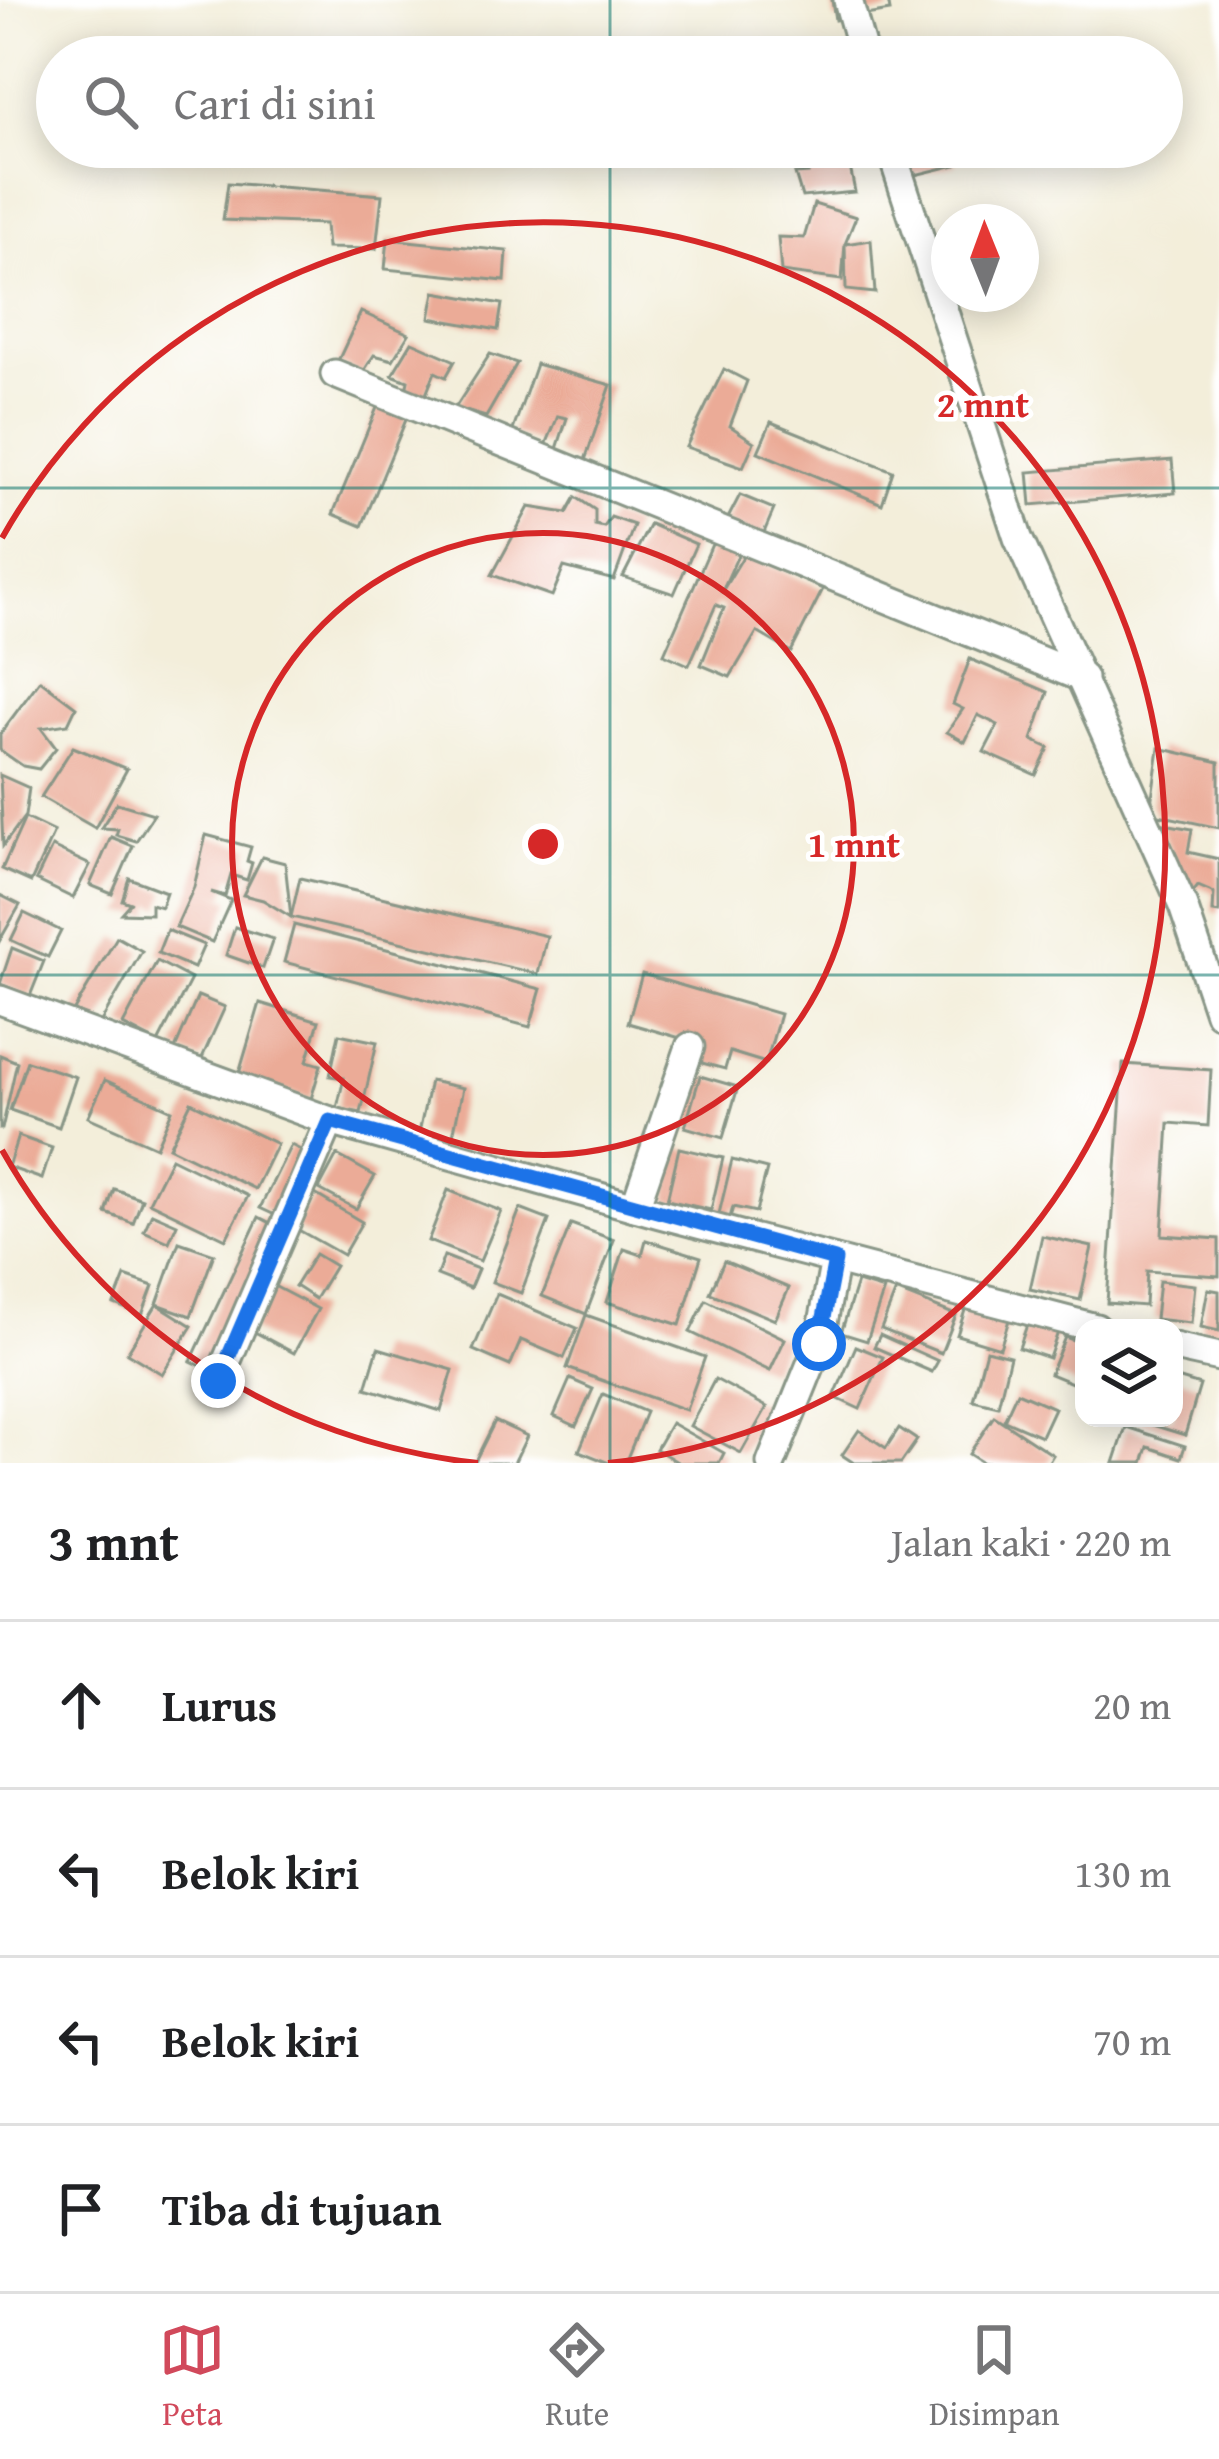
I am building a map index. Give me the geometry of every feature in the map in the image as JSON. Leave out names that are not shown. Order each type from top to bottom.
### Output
[{"type":"street","points":[[848,0],[858,36]]},
{"type":"street","points":[[897,168],[1018,538],[1183,906],[1219,1013]]},
{"type":"street","points":[[335,374],[1083,678]]},
{"type":"street","points":[[0,1000],[330,1121],[1075,1323]]},
{"type":"street","points":[[635,1207],[690,1047]]},
{"type":"street","points":[[218,1381],[330,1121]]},
{"type":"street","points":[[771,1463],[819,1344],[835,1260]]},
{"type":"street","points":[[1183,1349],[1219,1357]]},
{"type":"building","points":[[832,0],[888,0],[890,11],[835,20]]},
{"type":"building","points":[[808,168],[850,168],[855,192],[802,197],[795,174],[808,173]]},
{"type":"building","points":[[908,168],[944,168],[911,176]]},
{"type":"building","points":[[228,183],[382,195],[376,249],[327,248],[325,224],[223,220]]},
{"type":"building","points":[[814,204],[856,217],[845,244],[842,280],[781,272],[778,237],[804,238]]},
{"type":"building","points":[[388,239],[507,251],[505,281],[385,269]]},
{"type":"building","points":[[871,240],[875,293],[846,290],[845,244]]},
{"type":"building","points":[[435,292],[502,304],[498,330],[430,318]]},
{"type":"building","points":[[361,312],[409,334],[393,360],[374,355],[362,374],[337,363]]},
{"type":"building","points":[[412,342],[455,361],[446,377],[435,372],[425,397],[406,391],[408,381],[392,375]]},
{"type":"building","points":[[490,354],[517,363],[486,417],[455,408]]},
{"type":"building","points":[[536,364],[611,385],[583,466],[556,452],[567,418],[558,416],[546,445],[512,433]]},
{"type":"building","points":[[724,369],[747,381],[730,426],[754,442],[743,467],[686,447]]},
{"type":"building","points":[[381,398],[410,410],[362,526],[333,514]]},
{"type":"building","points":[[771,422],[893,471],[882,504],[758,452]]},
{"type":"building","points":[[1172,460],[1175,493],[1031,505],[1028,472]]},
{"type":"building","points":[[740,495],[774,509],[762,537],[726,522]]},
{"type":"building","points":[[576,497],[595,510],[595,525],[604,527],[611,517],[634,525],[614,580],[564,567],[552,596],[492,575],[529,507],[567,513]]},
{"type":"building","points":[[650,524],[696,544],[674,594],[623,577]]},
{"type":"building","points":[[717,533],[743,544],[721,593],[744,555],[823,589],[791,652],[757,632],[730,677],[701,665],[724,608],[716,605],[689,665],[664,654]]},
{"type":"building","points":[[970,659],[1048,692],[1032,740],[1049,748],[1036,775],[984,752],[998,725],[978,715],[965,742],[947,732],[963,709],[953,704]]},
{"type":"building","points":[[40,680],[76,707],[68,724],[41,728],[56,748],[39,769],[23,766],[0,750],[0,734]]},
{"type":"building","points":[[73,747],[127,769],[95,828],[41,797]]},
{"type":"building","points":[[1159,748],[1219,762],[1219,828],[1154,814],[1151,804]]},
{"type":"building","points":[[0,775],[29,788],[25,816],[3,846]]},
{"type":"building","points":[[117,803],[154,814],[136,841],[116,835],[118,829],[101,828]]},
{"type":"building","points":[[25,818],[54,832],[31,882],[2,869]]},
{"type":"building","points":[[1159,823],[1192,829],[1188,852],[1219,859],[1219,913],[1213,912],[1214,893],[1198,886],[1190,896]]},
{"type":"building","points":[[206,835],[251,847],[247,861],[252,863],[247,880],[231,875],[225,896],[211,892],[231,900],[212,942],[176,927],[194,887]]},
{"type":"building","points":[[111,837],[133,846],[112,894],[90,885]]},
{"type":"building","points":[[52,847],[90,865],[73,898],[36,880]]},
{"type":"building","points":[[262,857],[285,863],[291,917],[263,900],[243,895]]},
{"type":"building","points":[[129,878],[166,892],[161,907],[151,904],[151,914],[121,913],[130,903],[122,900]]},
{"type":"building","points":[[300,878],[547,936],[538,974],[291,917]]},
{"type":"building","points":[[0,895],[20,905],[0,940]]},
{"type":"building","points":[[24,913],[61,931],[48,957],[11,940]]},
{"type":"building","points":[[294,925],[541,989],[530,1027],[284,962]]},
{"type":"building","points":[[235,927],[273,939],[263,968],[226,955]]},
{"type":"building","points":[[167,930],[204,945],[194,968],[158,953]]},
{"type":"building","points":[[117,937],[142,951],[99,1025],[74,1010]]},
{"type":"building","points":[[12,948],[44,961],[30,996],[0,984]]},
{"type":"building","points":[[157,961],[191,979],[158,1043],[123,1025]]},
{"type":"building","points":[[642,974],[780,1014],[766,1063],[730,1052],[725,1069],[702,1063],[701,1044],[628,1023]]},
{"type":"building","points":[[198,996],[225,1007],[201,1060],[175,1049]]},
{"type":"building","points":[[260,1003],[319,1021],[307,1061],[321,1065],[311,1099],[238,1077]]},
{"type":"building","points":[[339,1034],[377,1042],[361,1113],[337,1108],[344,1078],[330,1076]]},
{"type":"building","points":[[0,1055],[17,1062],[2,1129],[0,1129]]},
{"type":"building","points":[[27,1061],[76,1077],[59,1127],[10,1110]]},
{"type":"building","points":[[1123,1064],[1211,1070],[1208,1126],[1169,1123],[1162,1235],[1219,1239],[1219,1276],[1147,1271],[1145,1306],[1107,1303]]},
{"type":"building","points":[[700,1076],[738,1087],[723,1138],[685,1127]]},
{"type":"building","points":[[105,1080],[172,1110],[156,1147],[88,1117]]},
{"type":"building","points":[[430,1081],[463,1088],[452,1140],[419,1133]]},
{"type":"building","points":[[191,1102],[277,1144],[255,1189],[169,1147]]},
{"type":"building","points":[[18,1136],[52,1148],[42,1179],[8,1167]]},
{"type":"building","points":[[291,1145],[306,1153],[275,1215],[260,1208]]},
{"type":"building","points":[[679,1148],[723,1158],[711,1210],[667,1200]]},
{"type":"building","points":[[337,1155],[375,1176],[356,1209],[319,1189]]},
{"type":"building","points":[[171,1158],[248,1196],[226,1239],[149,1202]]},
{"type":"building","points":[[732,1160],[767,1169],[756,1212],[733,1207],[729,1221],[718,1218]]},
{"type":"building","points":[[114,1189],[142,1199],[133,1223],[106,1213]]},
{"type":"building","points":[[448,1190],[501,1211],[480,1261],[428,1241]]},
{"type":"building","points":[[315,1194],[362,1222],[343,1255],[295,1228]]},
{"type":"building","points":[[520,1209],[549,1220],[521,1293],[492,1282]]},
{"type":"building","points":[[152,1213],[177,1224],[169,1242],[144,1231]]},
{"type":"building","points":[[259,1217],[278,1227],[210,1370],[191,1361]]},
{"type":"building","points":[[571,1224],[614,1240],[586,1314],[542,1296]]},
{"type":"building","points":[[1042,1236],[1092,1247],[1080,1300],[1030,1289]]},
{"type":"building","points":[[646,1240],[701,1257],[680,1325],[607,1302],[624,1249],[642,1255]]},
{"type":"building","points":[[179,1242],[214,1254],[191,1316],[157,1304]]},
{"type":"building","points":[[315,1254],[335,1266],[315,1299],[295,1286]]},
{"type":"building","points":[[444,1256],[478,1269],[470,1288],[437,1275]]},
{"type":"building","points":[[724,1261],[789,1288],[775,1320],[710,1293]]},
{"type":"building","points":[[125,1276],[153,1286],[142,1315],[114,1304]]},
{"type":"building","points":[[1159,1281],[1195,1285],[1191,1323],[1155,1319]]},
{"type":"building","points":[[857,1282],[884,1290],[867,1341],[841,1333]]},
{"type":"building","points":[[274,1286],[318,1309],[294,1353],[251,1330]]},
{"type":"building","points":[[1208,1289],[1219,1291],[1219,1331],[1201,1327]]},
{"type":"building","points":[[896,1291],[956,1315],[941,1353],[881,1329]]},
{"type":"building","points":[[497,1294],[577,1328],[564,1358],[521,1340],[510,1366],[473,1350]]},
{"type":"building","points":[[706,1300],[785,1339],[770,1371],[690,1332]]},
{"type":"building","points":[[157,1304],[192,1326],[162,1374],[127,1353]]},
{"type":"building","points":[[966,1307],[1009,1320],[1000,1348],[957,1335]]},
{"type":"building","points":[[586,1315],[705,1357],[686,1410],[567,1368]]},
{"type":"building","points":[[1028,1322],[1058,1332],[1049,1358],[1019,1348]]},
{"type":"building","points":[[880,1335],[938,1361],[932,1372],[874,1347]]},
{"type":"building","points":[[1065,1337],[1075,1341],[1075,1384],[1050,1374]]},
{"type":"building","points":[[856,1346],[883,1357],[860,1409],[834,1397]]},
{"type":"building","points":[[378,1348],[453,1370],[441,1411],[366,1388]]},
{"type":"building","points":[[986,1350],[1010,1356],[998,1406],[973,1400]]},
{"type":"building","points":[[570,1379],[593,1389],[576,1426],[554,1416]]},
{"type":"building","points":[[715,1379],[767,1407],[741,1453],[690,1426]]},
{"type":"building","points":[[1183,1380],[1200,1385],[1185,1435],[1159,1427],[1183,1427]]},
{"type":"building","points":[[1017,1392],[1054,1408],[1041,1436],[1004,1420]]},
{"type":"building","points":[[603,1394],[646,1412],[625,1463],[609,1463],[579,1451]]},
{"type":"building","points":[[994,1416],[1053,1455],[1048,1463],[983,1463],[969,1454]]},
{"type":"building","points":[[495,1421],[527,1436],[514,1463],[474,1463]]},
{"type":"building","points":[[671,1423],[724,1453],[719,1463],[679,1463],[656,1449]]},
{"type":"building","points":[[1126,1427],[1185,1446],[1181,1458],[1148,1447],[1143,1463],[1114,1463]]},
{"type":"building","points":[[899,1428],[917,1440],[901,1463],[854,1463],[842,1455],[859,1430],[886,1448]]},
{"type":"route","points":[[218,1381],[330,1121],[835,1260],[819,1344]]}]
